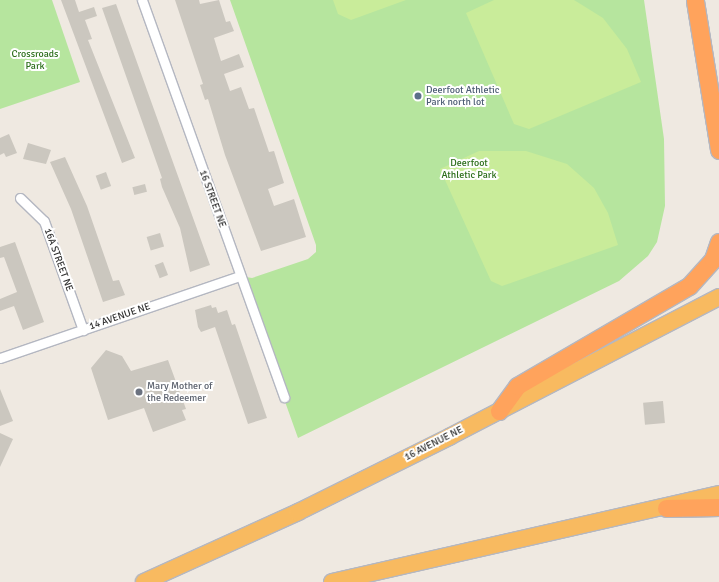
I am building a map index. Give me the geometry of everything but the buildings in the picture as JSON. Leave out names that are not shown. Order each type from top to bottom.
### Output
[{"type":"highway","points":[[695,0],[719,94]]},
{"type":"highway","points":[[695,0],[719,150]]},
{"type":"highway","points":[[499,410],[517,386],[689,286],[713,259],[719,242]]},
{"type":"highway","name":"16 AVENUE NE","points":[[144,582],[298,512],[719,297]]},
{"type":"highway","points":[[332,582],[666,508],[719,494]]},
{"type":"highway","points":[[666,508],[719,507]]},
{"type":"street","name":"16 STREET NE","points":[[142,0],[284,398]]},
{"type":"street","name":"16A STREET NE","points":[[20,198],[44,221],[83,330]]},
{"type":"street","name":"14 AVENUE NE","points":[[0,358],[240,276]]},
{"type":"green space","name":"Crossroads Park","points":[[0,0],[52,0],[80,82],[0,109]]},
{"type":"green space","name":"Deerfoot Athletic Park","points":[[230,0],[644,0],[664,139],[665,206],[657,242],[648,256],[619,281],[298,438],[240,276],[252,278],[308,259],[316,252],[316,245]]},
{"type":"green space","points":[[333,0],[406,0],[351,20],[338,14]]},
{"type":"green space","points":[[494,0],[574,0],[603,18],[627,49],[641,82],[529,129],[514,124],[466,13]]},
{"type":"green space","points":[[479,151],[526,151],[567,164],[594,188],[608,213],[618,245],[502,286],[491,281],[440,169]]},
{"type":"place","name":"Deerfoot Athletic Park north lot","points":[[418,96]]},
{"type":"place","name":"Mary Mother of the Redeemer","points":[[139,392]]}]
